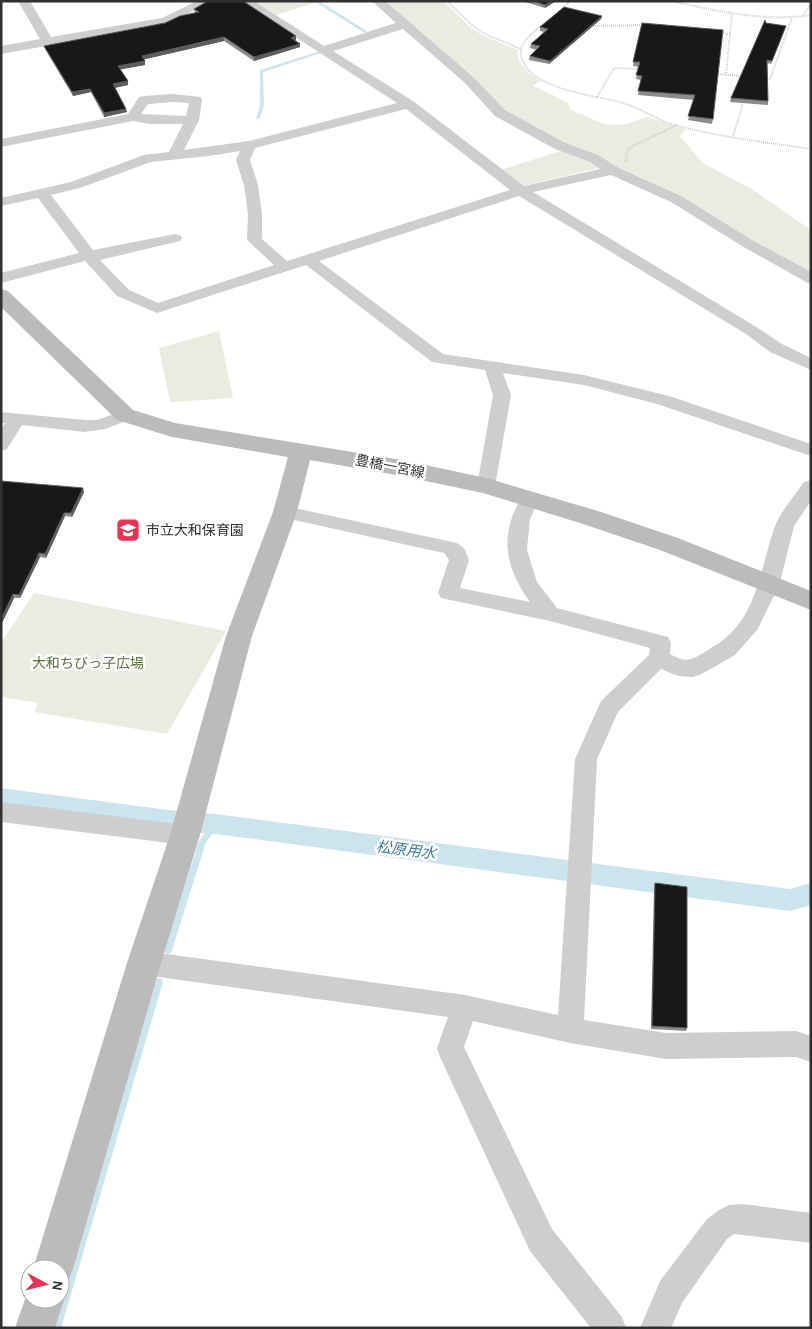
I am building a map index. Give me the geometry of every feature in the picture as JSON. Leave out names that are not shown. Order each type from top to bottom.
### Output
[{"type":"main road","name":"豊橋一宮線","points":[[1,295],[125,415],[172,430],[402,468],[486,486],[592,518],[669,544],[811,601]]},
{"type":"main road","points":[[56,1259],[144,964],[185,835],[240,636],[285,512],[301,450]]},
{"type":"main road","points":[[35,1328],[41,1309]]},
{"type":"street","points":[[24,1],[48,42]]},
{"type":"street","points":[[1,50],[165,21],[207,1]]},
{"type":"street","points":[[246,1],[408,104],[521,191],[752,330],[776,348],[811,365]]},
{"type":"street","points":[[378,1],[469,80],[500,114],[560,146],[593,158],[612,170],[676,199],[747,243],[811,279]]},
{"type":"street","points":[[323,50],[405,24]]},
{"type":"street","points":[[133,117],[144,100],[173,98],[196,100],[192,120],[175,154]]},
{"type":"street","points":[[1,202],[92,180],[149,158],[209,152],[249,145],[408,104]]},
{"type":"street","points":[[1,143],[133,117],[150,120],[192,120]]},
{"type":"street","points":[[249,145],[243,160],[251,186],[254,240],[284,266]]},
{"type":"street","points":[[42,193],[90,254],[98,268],[123,293],[157,308],[521,191],[612,170]]},
{"type":"street","points":[[1,278],[90,254],[100,255],[175,238]]},
{"type":"street","points":[[307,259],[438,358],[584,380],[663,400],[811,450]]},
{"type":"street","points":[[486,486],[502,395],[492,366]]},
{"type":"street","points":[[1,445],[8,418],[85,426],[99,425],[125,415]]},
{"type":"street","points":[[659,658],[678,668],[692,669],[728,649],[750,625],[770,586],[784,525],[811,486]]},
{"type":"street","points":[[530,499],[521,512],[516,534],[519,557],[527,581],[550,614]]},
{"type":"street","points":[[285,512],[450,548],[457,553],[460,560],[448,593],[550,614],[661,643],[659,658],[609,707],[586,759],[570,1030]]},
{"type":"street","points":[[1,812],[185,835]]},
{"type":"street","points":[[144,964],[465,1007],[570,1030],[666,1046],[796,1044],[811,1049]]},
{"type":"street","points":[[465,1007],[450,1048],[541,1240],[611,1328]]},
{"type":"street","points":[[655,1328],[671,1292],[717,1229],[729,1220],[742,1219],[811,1228]]},
{"type":"path","points":[[447,1],[472,26],[485,34],[522,50]]},
{"type":"path","points":[[557,13],[570,1]]},
{"type":"path","points":[[671,1],[732,14],[792,18],[811,14]]},
{"type":"path","points":[[804,14],[811,4]]},
{"type":"path","points":[[726,75],[732,14]]},
{"type":"path","points":[[552,18],[528,39],[522,50],[522,61],[534,75],[552,85],[624,103],[649,115],[678,125],[811,149]]},
{"type":"path","points":[[760,78],[770,79],[792,18]]},
{"type":"path","points":[[546,22],[554,23]]},
{"type":"path","points":[[586,26],[652,26]]},
{"type":"path","points":[[720,33],[730,34]]},
{"type":"path","points":[[597,97],[614,68],[642,69]]},
{"type":"path","points":[[707,74],[751,77]]},
{"type":"path","points":[[741,76],[741,84]]},
{"type":"path","points":[[733,136],[742,107],[742,99]]},
{"type":"path","points":[[612,170],[626,162],[628,151],[633,146],[678,125]]},
{"type":"green space","points":[[254,1],[311,1],[315,3],[276,15]]},
{"type":"green space","points":[[384,1],[442,1],[446,3],[470,27],[484,36],[518,50],[521,64],[540,81],[533,86],[568,103],[571,110],[604,124],[623,125],[647,117],[686,129],[680,136],[703,163],[753,190],[811,230],[811,275],[680,197],[649,181],[566,145],[512,116]]},
{"type":"green space","points":[[561,151],[589,158],[599,168],[522,186],[500,170]]},
{"type":"green space","points":[[219,331],[233,398],[170,402],[159,348]]},
{"type":"green space","name":"大和ちびっ子広場","points":[[34,593],[226,631],[167,734],[34,712],[38,703],[1,697],[1,643]]},
{"type":"building","points":[[208,1],[243,1],[296,36],[291,38],[300,44],[254,57],[224,37],[142,56],[145,61],[118,66],[128,81],[113,84],[126,109],[104,113],[90,89],[72,92],[44,46],[165,23],[180,16],[199,12],[194,9]]},
{"type":"building","points":[[534,1],[551,1],[545,5]]},
{"type":"building","points":[[564,7],[602,16],[550,61],[530,56],[540,46],[531,44],[548,29],[540,27]]},
{"type":"building","points":[[765,20],[766,23],[786,26],[772,61],[767,60],[768,101],[731,98]]},
{"type":"building","points":[[642,23],[723,30],[713,119],[688,116],[695,95],[638,91],[642,76],[636,75],[640,62],[633,62]]},
{"type":"building","points":[[1,481],[83,488],[71,513],[64,513],[45,554],[39,553],[19,595],[13,594],[1,619]]},
{"type":"building","points":[[655,883],[687,887],[687,1028],[652,1026]]},
{"type":"waterway","points":[[316,1],[366,32]]},
{"type":"waterway","points":[[258,118],[262,105],[261,71],[328,50]]},
{"type":"waterway","name":"松原用水","points":[[1,798],[168,820],[216,824],[790,900],[811,894]]},
{"type":"waterway","points":[[168,950],[203,841],[216,824]]},
{"type":"waterway","points":[[56,1328],[159,982]]},
{"type":"place","name":"市立大和保育園","points":[[128,530]]}]
